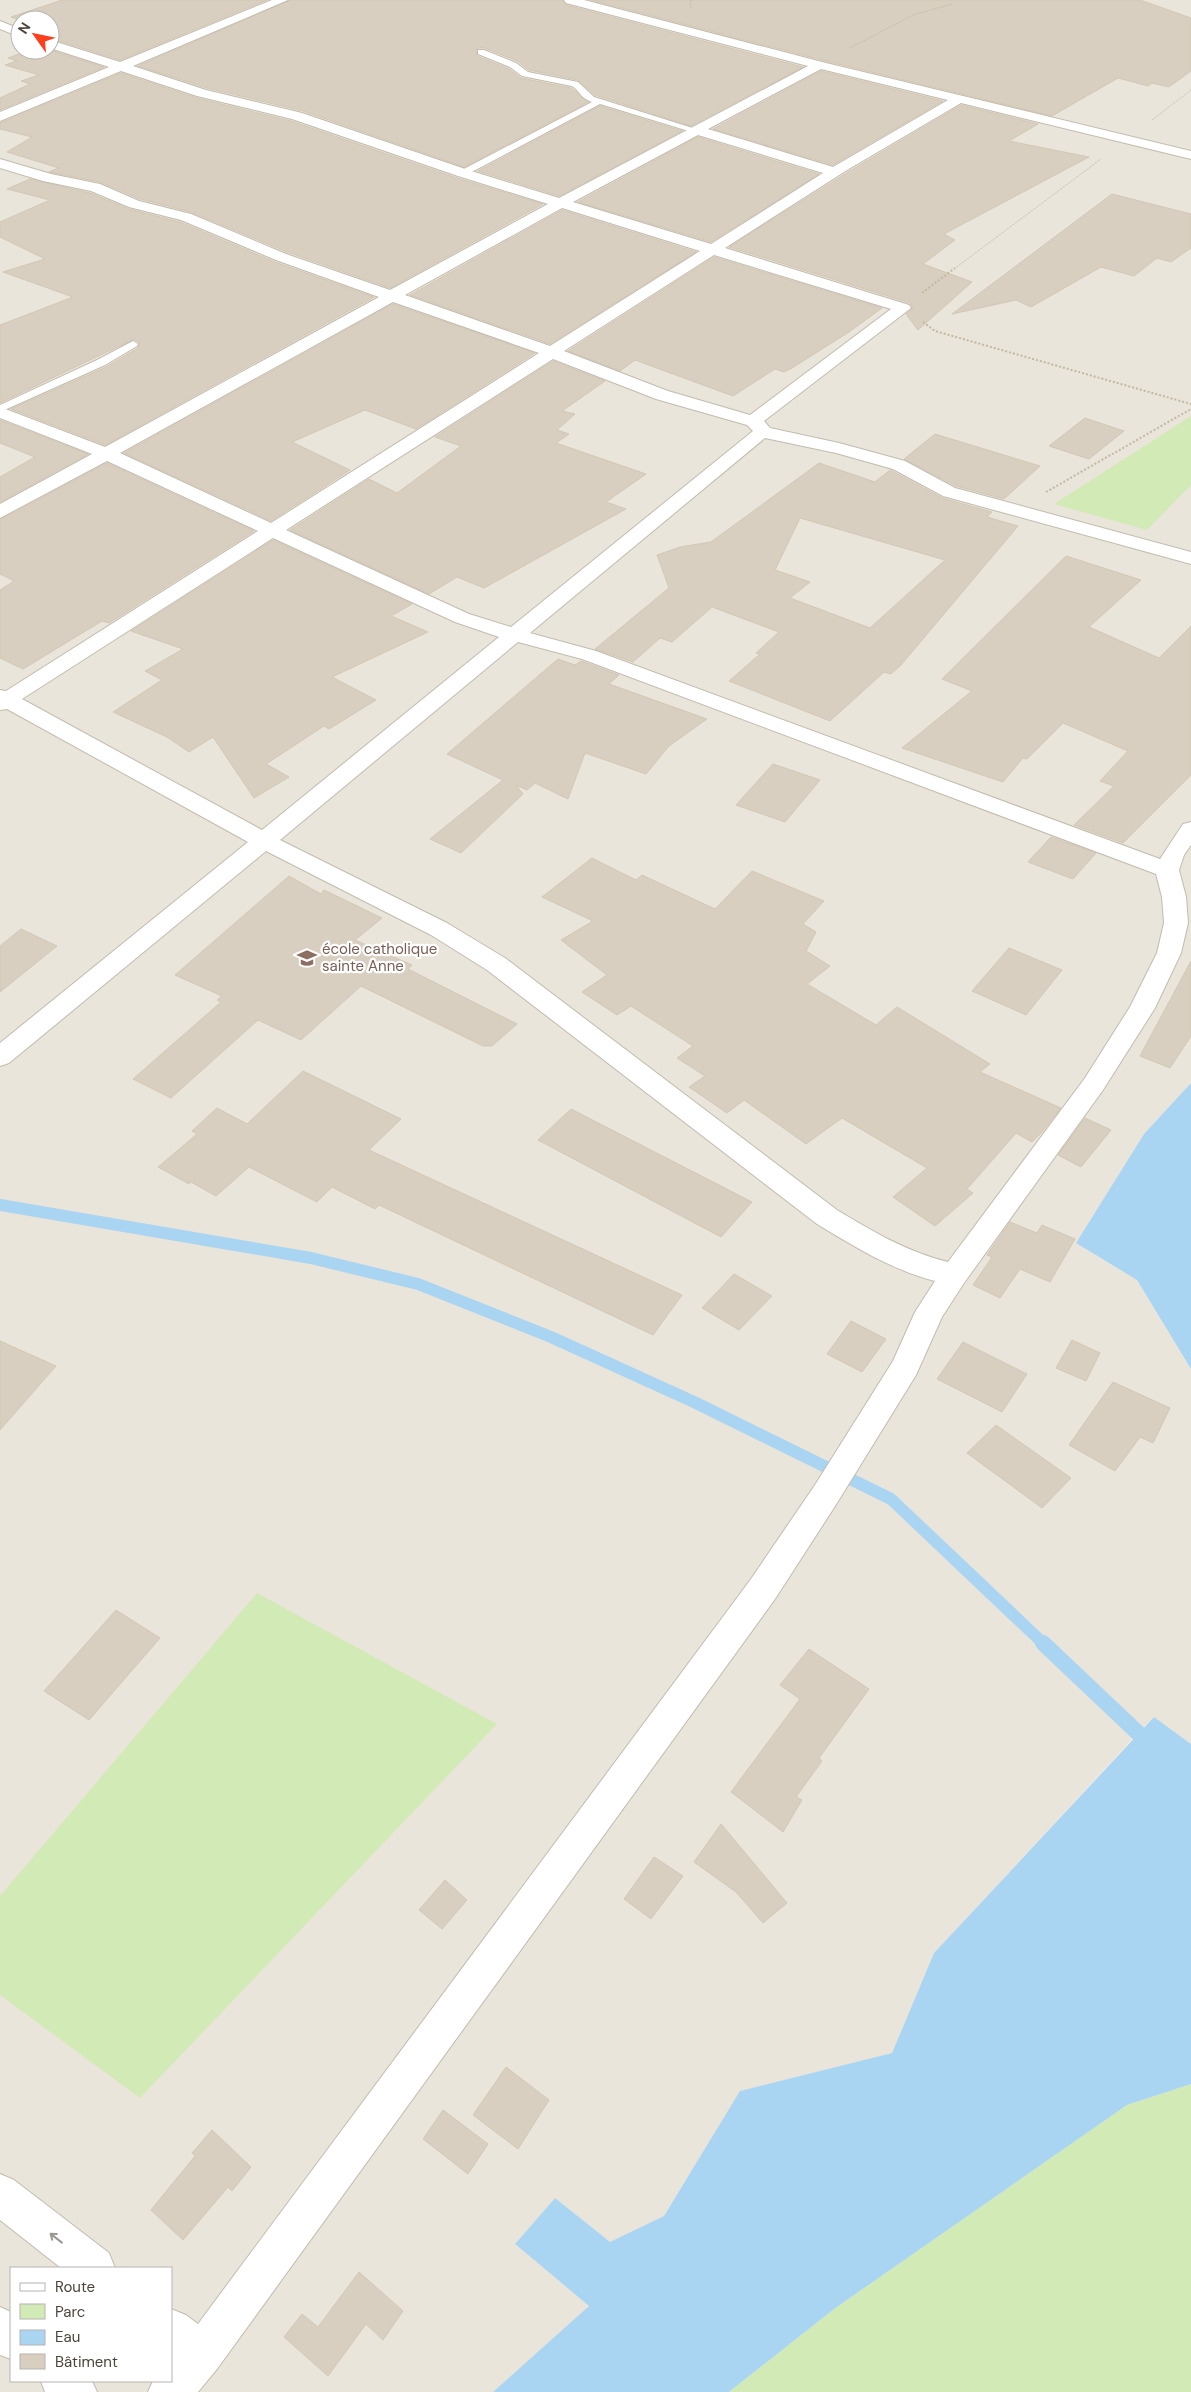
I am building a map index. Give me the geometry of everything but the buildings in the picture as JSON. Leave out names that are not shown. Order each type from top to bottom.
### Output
[{"type":"street","points":[[0,117],[282,0]]},
{"type":"street","points":[[570,0],[819,65],[1191,155]]},
{"type":"street","points":[[60,47],[202,93],[297,116],[463,173],[716,249],[903,308]]},
{"type":"street","points":[[0,512],[560,203],[819,65]]},
{"type":"street","points":[[954,1275],[918,1266],[875,1246],[827,1216],[496,964],[439,929],[264,841],[2,700],[836,172],[959,99]]},
{"type":"street","points":[[695,130],[836,172]]},
{"type":"street","points":[[0,163],[48,178],[94,187],[134,204],[186,217],[281,257],[551,352],[662,394],[758,427],[900,465],[949,492],[1191,558]]},
{"type":"street","points":[[0,1057],[514,635],[758,427],[903,308]]},
{"type":"street","points":[[0,410],[107,454],[462,618],[514,635],[605,660],[819,742],[1167,870]]},
{"type":"street","points":[[170,2392],[186,2342],[757,1597],[826,1494],[904,1368],[930,1312],[954,1275],[1094,1084],[1156,982],[1169,952],[1176,923],[1174,897],[1167,870],[1173,854],[1191,829]]},
{"type":"street","points":[[0,2194],[93,2267]]},
{"type":"street","points":[[0,2328],[10,2337]]},
{"type":"street","points":[[63,2382],[75,2392]]},
{"type":"lane","points":[[480,52],[513,65],[525,74],[575,84],[580,87],[584,95],[598,102],[695,130]]},
{"type":"lane","points":[[463,173],[598,102]]},
{"type":"lane","points":[[0,410],[30,393],[110,358],[133,344]]},
{"type":"path","points":[[819,65],[913,16],[952,4]]},
{"type":"path","points":[[1191,90],[903,308],[935,331],[1191,404]]},
{"type":"path","points":[[1017,509],[1113,453],[1156,432],[1191,410]]},
{"type":"shaded area","points":[[0,0],[1191,0],[1191,1083],[1144,1134],[1076,1243],[1137,1280],[1191,1369],[1191,1744],[1154,1717],[934,1953],[892,2053],[741,2091],[664,2216],[610,2243],[555,2198],[515,2244],[589,2306],[493,2392],[0,2392]]},
{"type":"green space","points":[[1191,416],[1191,485],[1147,530],[1054,504]]},
{"type":"green space","points":[[257,1593],[497,1724],[140,2098],[0,1995],[0,1896]]},
{"type":"green space","points":[[1191,2084],[1191,2392],[729,2392],[834,2309],[1127,2105]]},
{"type":"water","points":[[1191,1083],[1191,1369],[1137,1280],[1076,1243],[1144,1134]]},
{"type":"water","points":[[1154,1717],[1191,1744],[1191,2084],[1127,2105],[834,2309],[729,2392],[493,2392],[589,2306],[515,2244],[555,2198],[610,2242],[664,2216],[740,2091],[892,2053],[934,1953]]},
{"type":"waterway","points":[[0,1205],[311,1258],[418,1284],[551,1337],[694,1402],[891,1499],[1044,1644]]},
{"type":"waterway","points":[[1043,1643],[1138,1733]]},
{"type":"place","name":"école catholique sainte Anne","points":[[307,958]]}]
